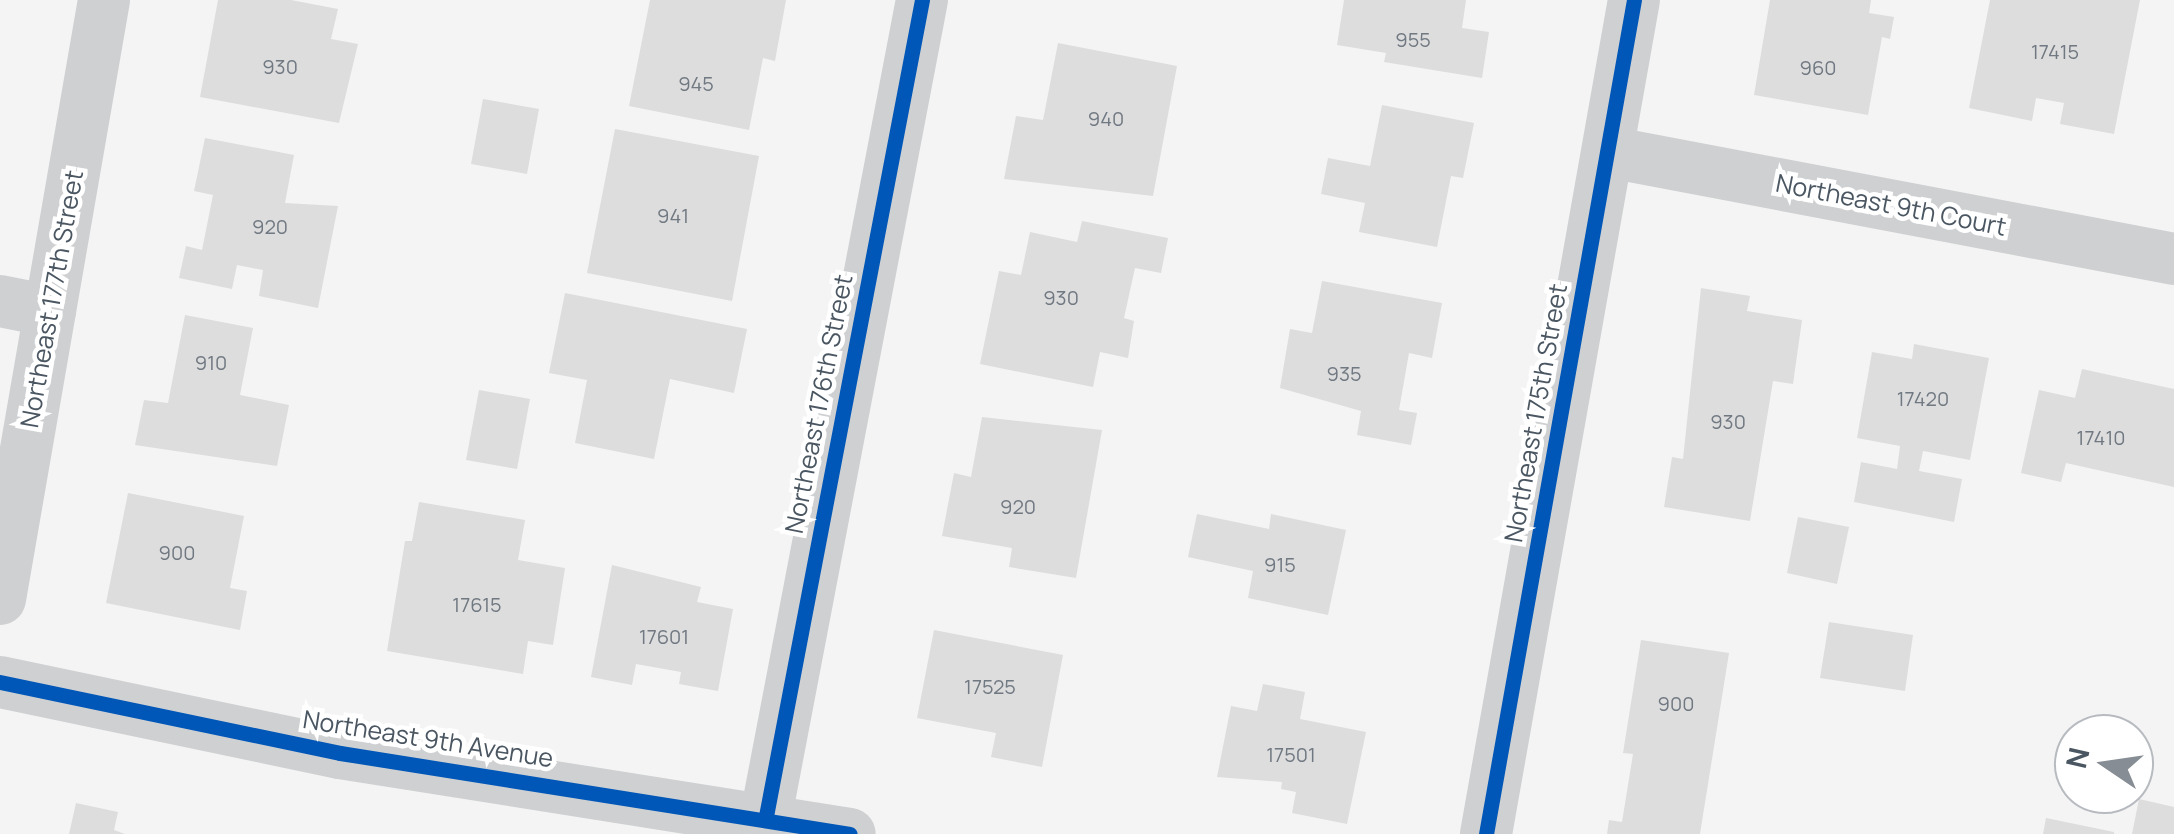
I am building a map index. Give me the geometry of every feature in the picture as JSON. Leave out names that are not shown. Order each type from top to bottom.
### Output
[{"type":"street","name":"Northeast 177th Street","points":[[0,599],[25,306],[104,0]]},
{"type":"street","name":"Northeast 176th Street","points":[[766,816],[922,0]]},
{"type":"street","name":"Northeast 175th Street","points":[[1486,834],[1634,0]]},
{"type":"street","name":"Northeast 9th Court","points":[[1609,152],[2174,259]]},
{"type":"street","name":"Northeast 9th Avenue","points":[[0,682],[340,753],[766,816],[850,834]]},
{"type":"building","points":[[218,0],[291,0],[338,9],[331,39],[358,44],[339,123],[200,97]]},
{"type":"building","points":[[650,0],[786,0],[775,61],[763,58],[749,130],[629,106]]},
{"type":"building","points":[[1344,0],[1466,0],[1462,28],[1489,32],[1482,78],[1384,62],[1386,53],[1337,45]]},
{"type":"building","points":[[1770,0],[1871,0],[1869,13],[1894,17],[1890,39],[1882,37],[1868,115],[1754,95]]},
{"type":"building","points":[[1990,0],[2140,0],[2114,134],[2060,124],[2064,103],[2036,98],[2032,121],[1969,108]]},
{"type":"building","points":[[1058,43],[1177,66],[1153,196],[1004,179],[1016,116],[1043,120]]},
{"type":"building","points":[[483,99],[539,109],[527,174],[471,164]]},
{"type":"building","points":[[1382,105],[1474,123],[1463,178],[1451,176],[1437,247],[1359,232],[1365,203],[1321,194],[1328,158],[1370,166]]},
{"type":"building","points":[[615,129],[759,156],[732,301],[587,273]]},
{"type":"building","points":[[205,138],[294,155],[285,203],[338,206],[318,308],[259,296],[263,270],[237,265],[232,289],[179,278],[186,246],[202,250],[213,195],[194,191]]},
{"type":"building","points":[[1082,221],[1168,238],[1161,273],[1135,268],[1124,318],[1134,321],[1128,358],[1100,352],[1093,387],[980,364],[999,271],[1021,275],[1030,232],[1077,242]]},
{"type":"building","points":[[1322,281],[1442,303],[1432,358],[1409,353],[1399,410],[1417,413],[1411,445],[1357,435],[1361,411],[1280,388],[1290,329],[1312,333]]},
{"type":"building","points":[[1701,288],[1750,296],[1747,311],[1802,320],[1793,384],[1773,381],[1750,521],[1664,507],[1672,457],[1683,459]]},
{"type":"building","points":[[565,293],[747,329],[734,393],[670,379],[654,459],[575,443],[587,380],[549,373]]},
{"type":"building","points":[[185,315],[253,328],[240,395],[289,405],[277,466],[135,445],[144,400],[168,403]]},
{"type":"building","points":[[1914,344],[1989,358],[1970,460],[1923,451],[1919,471],[1962,479],[1954,522],[1854,502],[1861,462],[1897,469],[1900,446],[1857,438],[1872,352],[1912,359]]},
{"type":"building","points":[[2082,369],[2174,389],[2174,487],[2066,463],[2061,482],[2021,473],[2039,390],[2075,398]]},
{"type":"building","points":[[479,390],[530,399],[517,469],[466,460]]},
{"type":"building","points":[[982,417],[1102,430],[1076,578],[1009,567],[1012,548],[942,536],[954,473],[971,477]]},
{"type":"building","points":[[128,493],[244,516],[230,588],[247,591],[240,630],[106,603]]},
{"type":"building","points":[[419,502],[525,520],[518,560],[565,568],[553,645],[528,641],[523,674],[387,651],[405,541],[412,541]]},
{"type":"building","points":[[1197,514],[1269,529],[1271,514],[1346,530],[1328,615],[1248,598],[1253,571],[1188,557]]},
{"type":"building","points":[[1798,517],[1849,527],[1837,584],[1787,573]]},
{"type":"building","points":[[612,565],[701,587],[697,602],[733,609],[718,691],[679,684],[681,672],[636,664],[632,685],[591,677]]},
{"type":"building","points":[[1829,622],[1913,635],[1905,691],[1820,678]]},
{"type":"building","points":[[934,630],[1063,655],[1042,767],[991,757],[996,733],[917,718]]},
{"type":"building","points":[[1641,640],[1729,653],[1700,834],[1607,834],[1609,820],[1622,822],[1633,754],[1623,753]]},
{"type":"building","points":[[1263,684],[1305,692],[1300,719],[1366,732],[1347,824],[1292,813],[1296,792],[1281,789],[1282,782],[1217,777],[1231,706],[1257,711]]},
{"type":"building","points":[[2154,802],[2174,807],[2174,834],[2132,834],[2136,814],[2154,814]]},
{"type":"building","points":[[76,803],[118,812],[114,830],[125,834],[69,834]]},
{"type":"building","points":[[2046,818],[2114,832],[2114,834],[2043,834]]},
{"type":"cycle path","points":[[766,816],[922,0]]},
{"type":"cycle path","points":[[1486,834],[1634,0]]},
{"type":"cycle path","points":[[0,682],[340,753],[850,834]]}]
